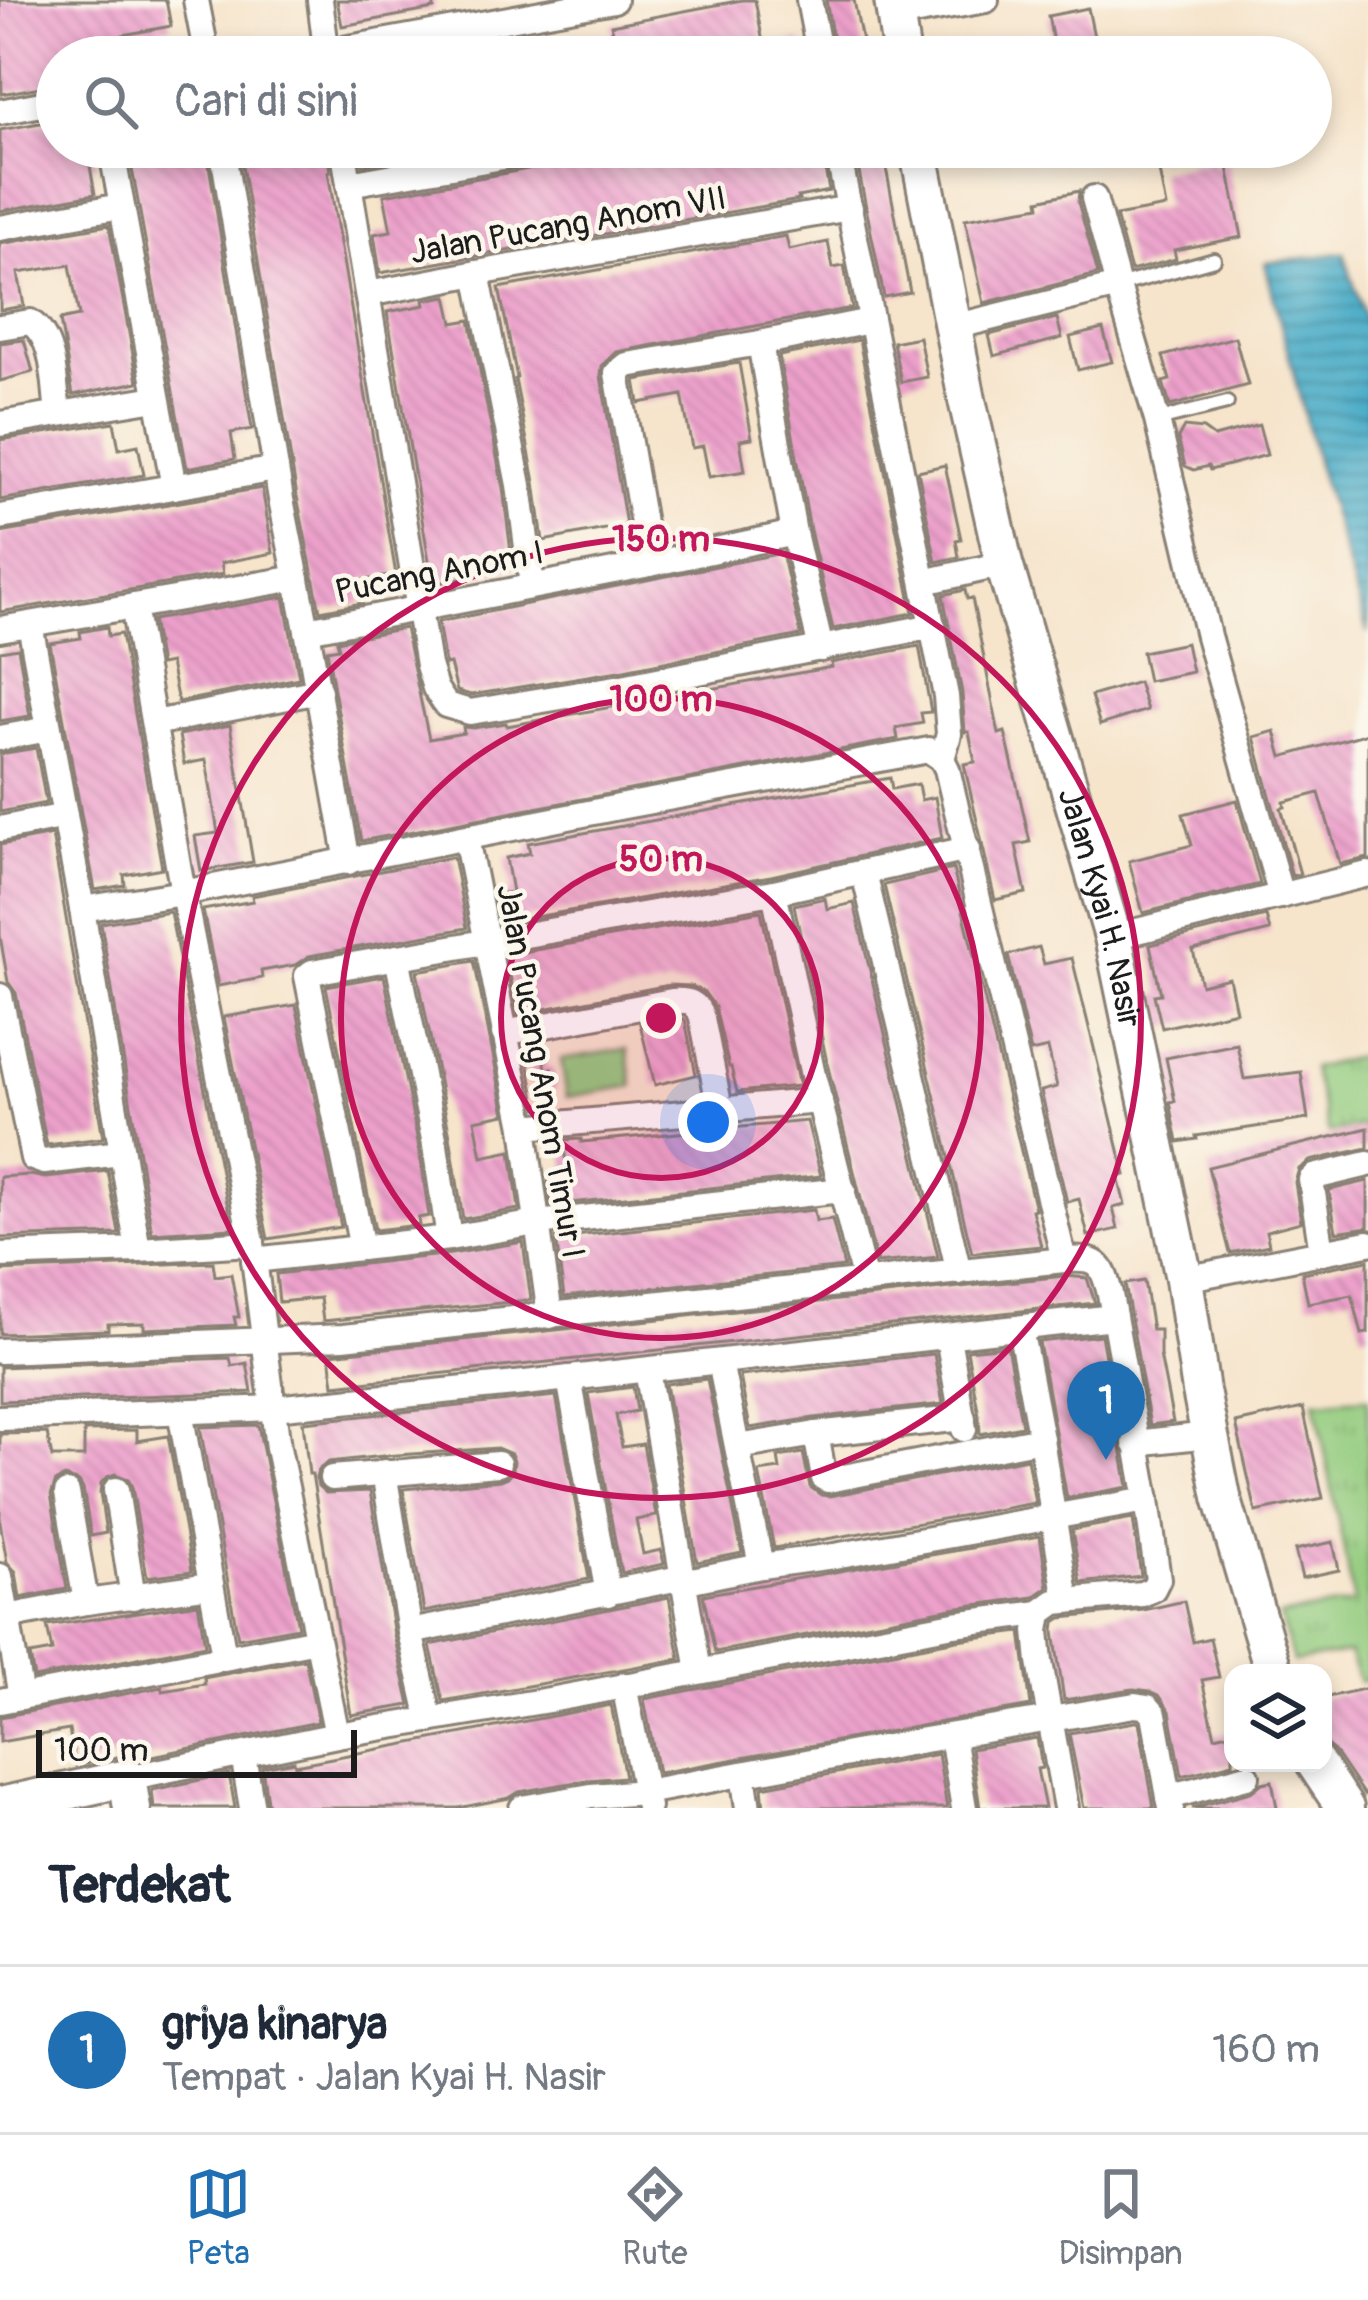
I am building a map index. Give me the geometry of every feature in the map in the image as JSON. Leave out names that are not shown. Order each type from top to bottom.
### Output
[{"type":"main road","name":"Jalan Kyai H. Nasir","points":[[922,168],[1004,564],[1113,937],[1184,1280],[1192,1436],[1222,1497],[1271,1664]]},
{"type":"main road","points":[[1322,1772],[1348,1808]]},
{"type":"main road","points":[[0,1806],[121,1794]]},
{"type":"street","points":[[196,0],[203,36]]},
{"type":"street","points":[[320,0],[325,36]]},
{"type":"street","points":[[426,36],[614,0]]},
{"type":"street","points":[[809,0],[816,36]]},
{"type":"street","points":[[894,8],[986,0]]},
{"type":"street","points":[[0,112],[36,105]]},
{"type":"street","points":[[115,168],[174,487]]},
{"type":"street","points":[[226,168],[348,862]]},
{"type":"street","points":[[346,168],[428,665],[446,706],[470,712],[933,626]]},
{"type":"street","points":[[349,184],[439,168]]},
{"type":"street","points":[[841,168],[946,696],[949,734],[943,760],[1064,1260]]},
{"type":"street","points":[[1094,198],[1281,896]]},
{"type":"street","points":[[0,228],[121,206]]},
{"type":"street","name":"Jalan Pucang Anom VII","points":[[368,294],[850,208]]},
{"type":"street","points":[[476,272],[519,485],[532,586]]},
{"type":"street","points":[[953,327],[1118,286]]},
{"type":"street","points":[[650,564],[617,373],[627,365],[870,321]]},
{"type":"street","points":[[0,328],[30,322],[41,331],[50,356],[58,414]]},
{"type":"street","points":[[760,344],[794,533],[821,649]]},
{"type":"street","points":[[0,424],[156,398]]},
{"type":"street","points":[[0,517],[276,469]]},
{"type":"street","name":"Pucang Anom I","points":[[308,630],[794,533]]},
{"type":"street","points":[[924,582],[1004,564]]},
{"type":"street","points":[[0,629],[297,578]]},
{"type":"street","points":[[133,606],[253,1251],[278,1448],[337,1735]]},
{"type":"street","points":[[30,624],[138,1250]]},
{"type":"street","points":[[154,723],[319,692]]},
{"type":"street","points":[[0,738],[49,729]]},
{"type":"street","points":[[82,909],[919,750],[929,750],[943,760]]},
{"type":"street","points":[[0,829],[65,816]]},
{"type":"street","name":"Jalan Pucang Anom Timur I","points":[[466,838],[524,1127],[550,1316]]},
{"type":"street","points":[[362,1248],[307,976],[312,972],[774,892],[968,849]]},
{"type":"street","points":[[864,873],[959,1273]]},
{"type":"street","points":[[1113,937],[1368,874]]},
{"type":"street","points":[[774,892],[866,1282]]},
{"type":"street","points":[[397,957],[449,1238]]},
{"type":"street","points":[[504,1033],[672,1001],[690,1002],[702,1018],[720,1109]]},
{"type":"street","points":[[1,1010],[33,1158],[44,1162],[121,1153]]},
{"type":"street","points":[[524,1127],[820,1101]]},
{"type":"street","points":[[1322,1252],[1311,1180],[1368,1164]]},
{"type":"street","points":[[0,1255],[362,1248],[537,1223],[843,1190]]},
{"type":"street","points":[[1184,1280],[1368,1243]]},
{"type":"street","points":[[0,1351],[343,1337],[1084,1259],[1104,1271],[1158,1571],[1157,1585],[1142,1594],[1067,1601],[1048,1605],[1040,1613],[1040,1662],[1066,1808]]},
{"type":"street","points":[[0,1418],[273,1408],[1114,1317]]},
{"type":"street","points":[[1020,1328],[1067,1601]]},
{"type":"street","points":[[948,1337],[967,1454]]},
{"type":"street","points":[[720,1362],[761,1566]]},
{"type":"street","points":[[647,1370],[699,1671]]},
{"type":"street","points":[[569,1378],[608,1594]]},
{"type":"street","points":[[180,1411],[224,1656]]},
{"type":"street","points":[[738,1447],[963,1418]]},
{"type":"street","points":[[816,1434],[828,1480],[1041,1439]]},
{"type":"street","points":[[1136,1443],[1192,1436]]},
{"type":"street","points":[[332,1478],[498,1464]]},
{"type":"street","points":[[384,1472],[410,1633],[430,1720]]},
{"type":"street","points":[[116,1490],[133,1597]]},
{"type":"street","points":[[67,1493],[86,1602]]},
{"type":"street","points":[[410,1633],[685,1577],[692,1580],[1147,1500]]},
{"type":"street","points":[[0,1576],[7,1617],[10,1699],[317,1640]]},
{"type":"street","points":[[7,1617],[211,1585]]},
{"type":"street","points":[[121,1794],[243,1754],[337,1735],[954,1624],[1040,1613]]},
{"type":"street","points":[[623,1685],[646,1800]]},
{"type":"street","points":[[522,1808],[591,1796],[646,1800],[743,1774],[1136,1705],[1154,1714],[1170,1802],[1246,1776]]},
{"type":"street","points":[[952,1736],[964,1808]]},
{"type":"street","points":[[243,1754],[252,1808]]},
{"type":"street","points":[[743,1774],[748,1808]]},
{"type":"lane","points":[[1118,286],[1214,259]]},
{"type":"lane","points":[[1157,420],[1228,403]]},
{"type":"lane","points":[[1348,1808],[1368,1804]]},
{"type":"green space","points":[[627,1049],[633,1086],[567,1097],[561,1059]]},
{"type":"green space","points":[[1368,1054],[1368,1125],[1329,1133],[1312,1068]]},
{"type":"green space","points":[[1368,1398],[1368,1680],[1359,1682],[1349,1653],[1293,1662],[1280,1616],[1354,1603],[1315,1401]]},
{"type":"water","points":[[1344,253],[1368,329],[1368,633],[1317,464],[1265,263]]},
{"type":"building","points":[[0,0],[166,0],[171,26],[123,36],[36,36],[36,88],[2,94]]},
{"type":"building","points":[[337,0],[434,0],[434,9],[342,26]]},
{"type":"building","points":[[755,0],[762,36],[613,36],[611,25]]},
{"type":"building","points":[[826,0],[854,0],[861,36],[832,36]]},
{"type":"building","points":[[1088,8],[1094,36],[1052,36],[1048,16]]},
{"type":"building","points":[[36,124],[36,168],[90,168],[95,194],[0,211],[0,130]]},
{"type":"building","points":[[132,168],[209,168],[252,429],[231,433],[235,459],[187,468]]},
{"type":"building","points":[[242,168],[330,168],[396,575],[358,581],[362,603],[320,611]]},
{"type":"building","points":[[533,168],[825,168],[829,191],[380,273],[374,234],[391,231],[384,195]]},
{"type":"building","points":[[858,168],[886,168],[910,292],[884,297]]},
{"type":"building","points":[[1228,168],[1242,237],[1174,250],[1176,259],[1131,271],[1116,216],[1166,207],[1159,171]]},
{"type":"building","points":[[1079,191],[1098,274],[984,303],[965,219],[1040,206],[1039,200]]},
{"type":"building","points":[[109,225],[138,382],[73,395],[60,320],[79,316],[70,265],[18,273],[24,306],[0,310],[0,244]]},
{"type":"building","points":[[786,236],[789,250],[828,242],[833,268],[844,266],[852,308],[617,352],[602,366],[601,376],[626,525],[543,541],[499,288]]},
{"type":"building","points":[[447,296],[453,323],[470,320],[503,488],[513,569],[433,584],[387,312]]},
{"type":"building","points":[[1057,318],[1062,338],[994,356],[989,335]]},
{"type":"building","points":[[1103,329],[1112,362],[1078,370],[1070,337]]},
{"type":"building","points":[[919,337],[927,377],[901,382],[893,342]]},
{"type":"building","points":[[1235,337],[1248,385],[1170,406],[1163,382],[1170,380],[1163,356]]},
{"type":"building","points":[[24,340],[33,372],[0,381],[0,343]]},
{"type":"building","points":[[859,340],[913,613],[833,629],[779,356]]},
{"type":"building","points":[[739,363],[752,438],[740,440],[745,471],[709,477],[703,446],[692,448],[682,395],[639,403],[635,380]]},
{"type":"building","points":[[114,422],[119,449],[138,445],[144,475],[0,500],[0,440]]},
{"type":"building","points":[[1259,425],[1267,455],[1210,470],[1208,466],[1194,470],[1185,466],[1178,438],[1184,427],[1203,429],[1214,437]]},
{"type":"building","points":[[945,465],[961,539],[956,540],[959,557],[936,562],[918,471]]},
{"type":"building","points":[[262,488],[273,553],[221,563],[223,574],[0,612],[0,533]]},
{"type":"building","points":[[782,553],[801,635],[471,695],[457,691],[450,664],[445,665],[438,622]]},
{"type":"building","points":[[965,590],[967,599],[972,598],[999,734],[1005,732],[1030,842],[1016,845],[1026,893],[995,900],[964,764],[975,762],[969,732],[965,732],[943,595]]},
{"type":"building","points":[[284,597],[299,678],[178,702],[170,663],[160,665],[152,620]]},
{"type":"building","points":[[107,627],[108,636],[121,634],[162,868],[124,875],[125,885],[95,890],[50,643]]},
{"type":"building","points":[[405,628],[429,739],[464,733],[463,727],[507,726],[832,667],[831,663],[919,646],[931,712],[921,713],[923,723],[896,728],[898,739],[361,841],[327,650],[339,648],[337,641]]},
{"type":"building","points":[[1186,643],[1192,672],[1148,681],[1142,652]]},
{"type":"building","points":[[18,648],[30,716],[0,721],[0,651]]},
{"type":"building","points":[[1138,682],[1147,710],[1100,725],[1091,696]]},
{"type":"building","points":[[230,725],[253,862],[201,871],[195,836],[218,833],[206,760],[184,764],[179,735]]},
{"type":"building","points":[[1275,731],[1282,757],[1368,733],[1368,858],[1340,864],[1319,793],[1284,802],[1281,808],[1300,874],[1292,876],[1254,737]]},
{"type":"building","points":[[36,748],[46,803],[0,812],[0,754]]},
{"type":"building","points":[[890,778],[892,789],[918,784],[921,800],[935,797],[942,838],[771,876],[500,923],[494,895],[512,892],[506,858],[530,853],[528,843]]},
{"type":"building","points":[[1237,800],[1260,884],[1143,913],[1129,861],[1192,845],[1183,814]]},
{"type":"building","points":[[52,835],[103,1138],[47,1145],[0,936],[0,845]]},
{"type":"building","points":[[453,857],[467,928],[309,956],[295,965],[261,971],[262,978],[218,986],[203,910]]},
{"type":"building","points":[[953,869],[1041,1246],[972,1253],[884,885]]},
{"type":"building","points":[[825,898],[827,909],[854,903],[938,1257],[877,1263],[794,905]]},
{"type":"building","points":[[761,911],[799,1086],[737,1092],[715,1007],[704,992],[691,986],[669,985],[518,1014],[506,955]]},
{"type":"building","points":[[170,912],[232,1228],[152,1233],[101,923]]},
{"type":"building","points":[[1266,916],[1270,931],[1193,950],[1201,985],[1229,978],[1236,1011],[1162,1028],[1154,995],[1161,994],[1150,945]]},
{"type":"building","points":[[1039,947],[1044,964],[1072,958],[1125,1175],[1118,1177],[1125,1205],[1113,1208],[1118,1229],[1088,1236],[1079,1199],[1067,1202],[1041,1091],[1057,1087],[1048,1048],[1031,1052],[1008,955]]},
{"type":"building","points":[[474,961],[505,1114],[475,1120],[482,1157],[511,1151],[519,1209],[463,1219],[417,971]]},
{"type":"building","points":[[384,976],[429,1216],[418,1218],[419,1225],[375,1230],[326,986]]},
{"type":"building","points":[[296,1005],[341,1227],[268,1239],[224,1017]]},
{"type":"building","points":[[674,1017],[685,1020],[696,1075],[655,1085],[640,1024]]},
{"type":"building","points":[[1237,1044],[1244,1079],[1301,1072],[1308,1119],[1178,1142],[1166,1058]]},
{"type":"building","points":[[543,1053],[556,1089],[549,1090],[552,1106],[537,1108],[527,1056]]},
{"type":"building","points":[[807,1121],[821,1176],[551,1205],[548,1182],[567,1180],[564,1140]]},
{"type":"building","points":[[1368,1128],[1368,1148],[1310,1161],[1299,1169],[1295,1182],[1301,1222],[1266,1231],[1269,1245],[1230,1253],[1208,1167]]},
{"type":"building","points":[[108,1171],[119,1234],[0,1238],[0,1177]]},
{"type":"building","points":[[1368,1181],[1368,1227],[1336,1232],[1329,1190]]},
{"type":"building","points":[[814,1210],[816,1221],[832,1219],[844,1267],[564,1297],[556,1238]]},
{"type":"building","points":[[523,1242],[531,1300],[323,1321],[320,1298],[279,1302],[276,1274]]},
{"type":"building","points":[[1368,1260],[1368,1333],[1362,1334],[1352,1295],[1308,1303],[1302,1273]]},
{"type":"building","points":[[213,1262],[215,1276],[231,1274],[239,1317],[234,1317],[236,1325],[144,1329],[144,1323],[108,1324],[108,1330],[0,1334],[0,1271]]},
{"type":"building","points":[[1065,1276],[1087,1278],[1095,1303],[334,1385],[330,1354]]},
{"type":"building","points":[[1144,1281],[1152,1330],[1160,1330],[1173,1422],[1150,1425],[1125,1284]]},
{"type":"building","points":[[1101,1335],[1128,1487],[1067,1498],[1039,1342]]},
{"type":"building","points":[[1007,1346],[1022,1426],[980,1434],[967,1350]]},
{"type":"building","points":[[934,1354],[943,1404],[750,1428],[740,1376]]},
{"type":"building","points":[[230,1358],[232,1366],[247,1363],[252,1392],[0,1401],[0,1367]]},
{"type":"building","points":[[707,1379],[742,1553],[697,1562],[666,1384]]},
{"type":"building","points":[[633,1387],[637,1411],[616,1415],[622,1447],[643,1444],[656,1516],[636,1520],[643,1554],[661,1550],[664,1564],[621,1573],[588,1393]]},
{"type":"building","points":[[556,1396],[589,1579],[424,1612],[403,1489],[501,1480],[513,1470],[511,1454],[497,1448],[383,1456],[329,1462],[318,1470],[318,1486],[326,1493],[370,1491],[410,1705],[351,1715],[303,1422]]},
{"type":"building","points":[[1303,1408],[1323,1498],[1256,1512],[1236,1423]]},
{"type":"building","points":[[258,1425],[298,1627],[238,1638],[200,1427]]},
{"type":"building","points":[[137,1430],[137,1441],[168,1436],[192,1571],[147,1577],[128,1479],[115,1474],[101,1483],[106,1533],[91,1536],[83,1489],[79,1482],[65,1477],[56,1481],[51,1495],[67,1589],[20,1598],[0,1522],[0,1434],[47,1433],[52,1457],[84,1457],[84,1431]]},
{"type":"building","points":[[803,1453],[810,1487],[830,1496],[1027,1458],[1035,1503],[774,1548],[759,1472],[780,1469],[778,1457]]},
{"type":"building","points":[[1133,1519],[1141,1576],[1081,1583],[1072,1530]]},
{"type":"building","points":[[1040,1536],[1048,1587],[1034,1597],[715,1652],[703,1595]]},
{"type":"building","points":[[1333,1542],[1339,1570],[1302,1578],[1295,1550]]},
{"type":"building","points":[[669,1597],[680,1659],[443,1701],[430,1645]]},
{"type":"building","points":[[1184,1601],[1193,1642],[1210,1638],[1219,1677],[1202,1680],[1215,1736],[1224,1734],[1224,1765],[1182,1776],[1170,1711],[1150,1691],[1133,1689],[1064,1700],[1055,1622]]},
{"type":"building","points":[[198,1603],[205,1645],[34,1678],[30,1655],[52,1651],[47,1626]]},
{"type":"building","points":[[1021,1632],[1031,1706],[658,1773],[644,1699]]},
{"type":"building","points":[[305,1659],[318,1722],[138,1759],[122,1756],[76,1766],[69,1730],[0,1742],[0,1717],[162,1687],[163,1691],[205,1684],[204,1678]]},
{"type":"building","points":[[1368,1688],[1368,1794],[1364,1795],[1332,1749],[1332,1696]]},
{"type":"building","points":[[611,1705],[625,1777],[519,1792],[458,1808],[268,1808],[262,1767],[294,1761],[295,1765]]},
{"type":"building","points":[[1139,1722],[1154,1808],[1084,1808],[1069,1733]]},
{"type":"building","points":[[1037,1738],[1045,1808],[980,1808],[971,1749]]},
{"type":"building","points":[[938,1754],[947,1808],[764,1808],[762,1787]]},
{"type":"building","points":[[229,1774],[235,1808],[154,1808],[152,1790]]},
{"type":"building","points":[[1272,1781],[1277,1808],[1192,1808],[1251,1792]]},
{"type":"place","name":"griya kinarya","points":[[1106,1460]]}]
